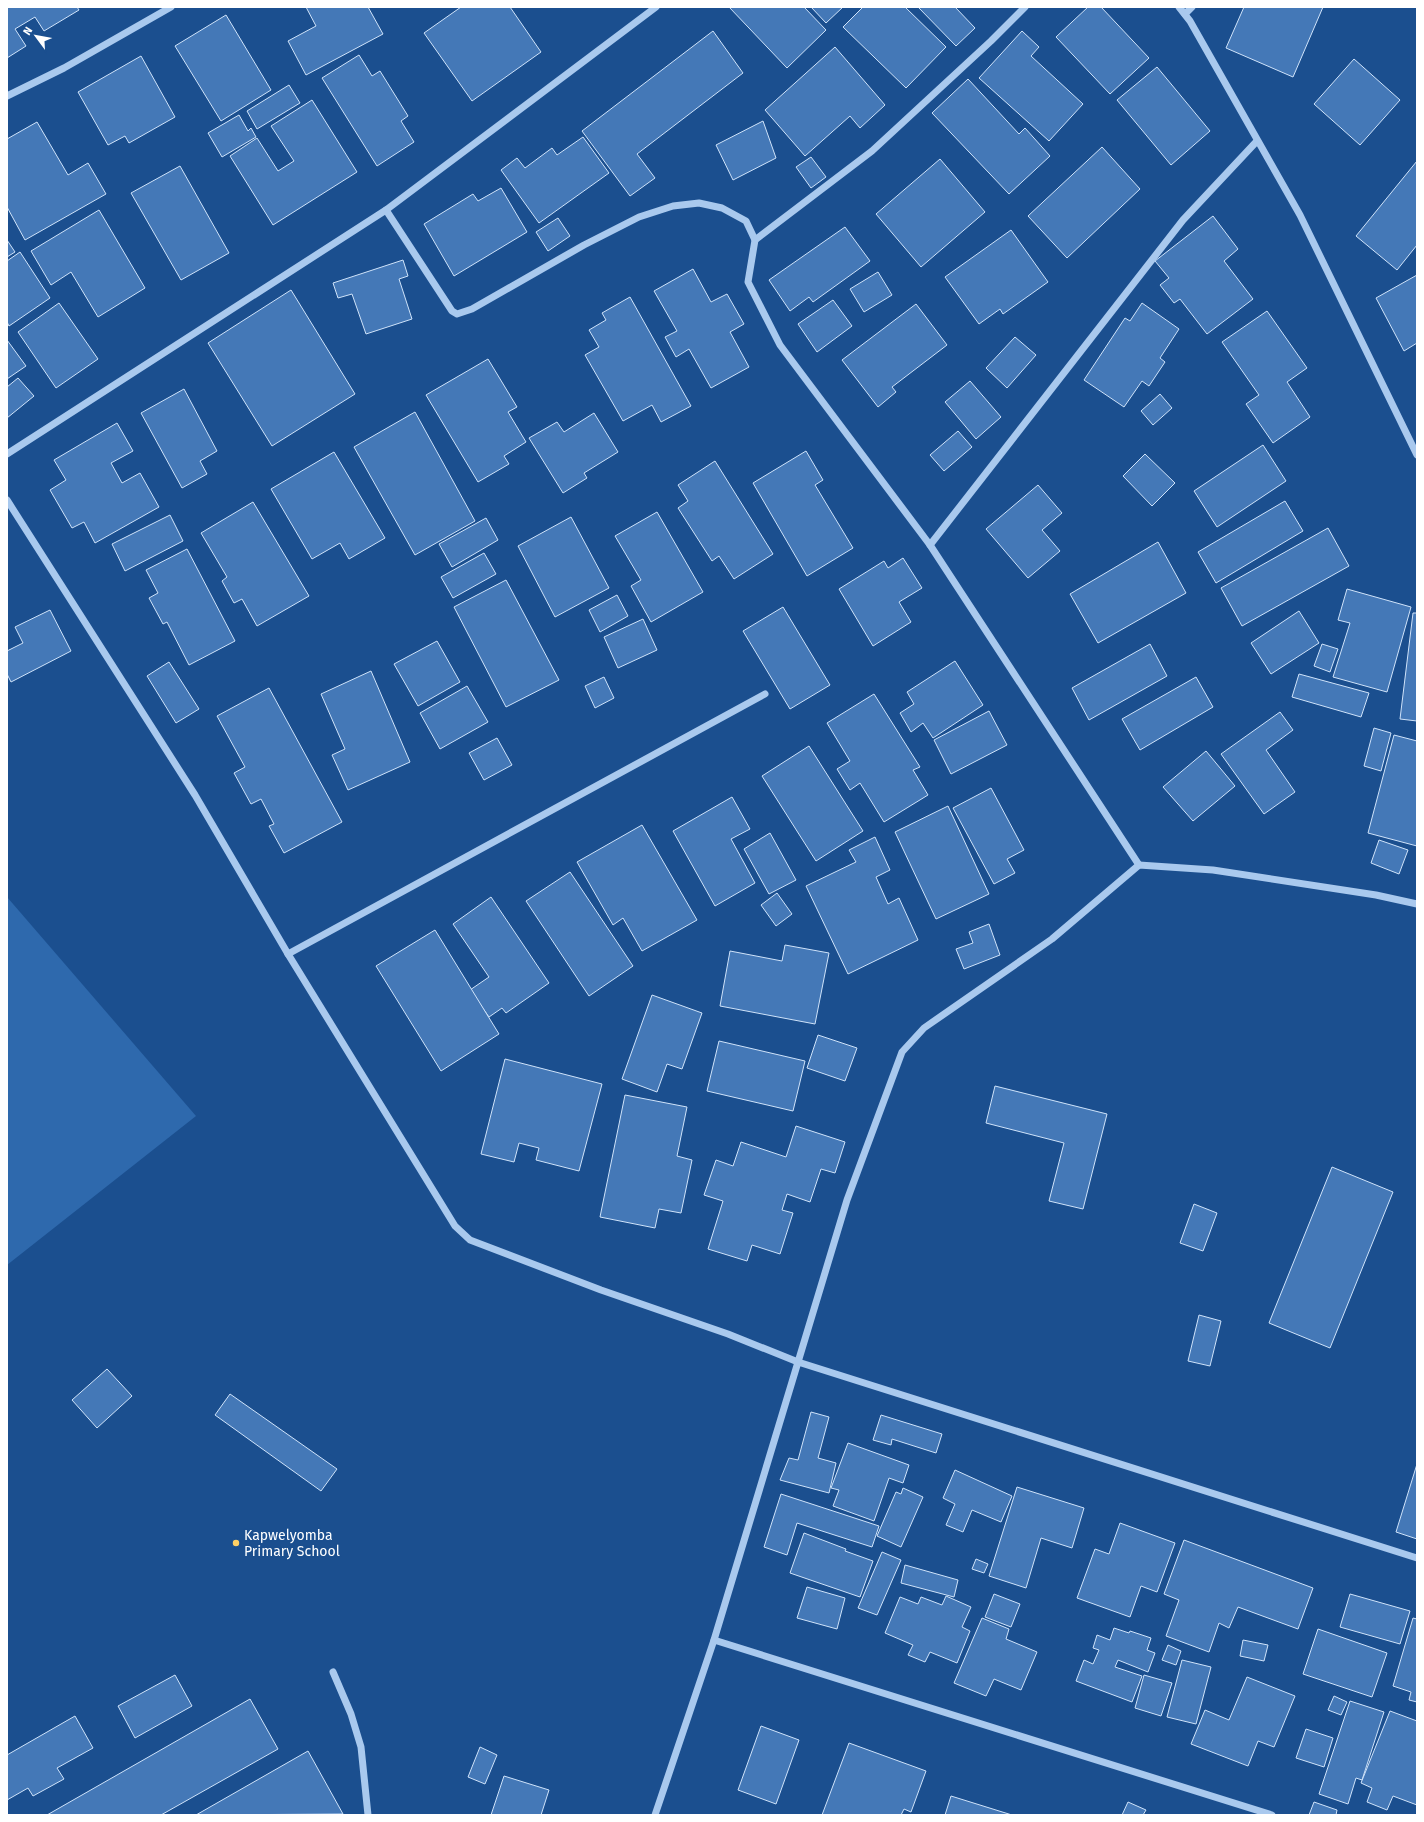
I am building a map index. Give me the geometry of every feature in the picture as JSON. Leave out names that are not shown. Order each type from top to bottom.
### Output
[{"type":"street","points":[[7,96],[64,68],[171,7]]},
{"type":"street","points":[[7,454],[386,210],[656,7]]},
{"type":"street","points":[[755,240],[872,151],[1026,7]]},
{"type":"street","points":[[1179,7],[1185,14],[1300,215],[1417,455]]},
{"type":"street","points":[[1185,14],[1192,7]]},
{"type":"street","points":[[930,545],[1183,220],[1258,141]]},
{"type":"street","points":[[386,210],[452,311],[457,314],[472,309],[584,245],[639,217],[673,206],[699,204],[722,208],[746,221],[755,240],[748,282],[780,345],[930,545],[1139,865]]},
{"type":"street","points":[[7,500],[195,795],[288,954],[455,1226],[470,1240],[594,1287],[728,1334],[798,1362],[1417,1558]]},
{"type":"street","points":[[288,954],[765,694]]},
{"type":"street","points":[[655,1815],[714,1640],[847,1200],[902,1052],[924,1028],[1052,939],[1139,865],[1213,870],[1376,894],[1417,904]]},
{"type":"street","points":[[714,1640],[1272,1815]]},
{"type":"street","points":[[333,1672],[351,1714],[361,1747],[368,1815]]},
{"type":"shaded area","points":[[7,897],[196,1116],[7,1265]]},
{"type":"building","points":[[7,7],[77,7],[79,10],[44,31],[35,17],[15,29],[26,46],[7,58]]},
{"type":"building","points":[[306,7],[368,7],[383,34],[306,75],[288,41],[316,26]]},
{"type":"building","points":[[461,7],[510,7],[541,52],[472,101],[424,33]]},
{"type":"building","points":[[729,7],[804,7],[826,30],[787,68]]},
{"type":"building","points":[[811,7],[843,7],[826,23]]},
{"type":"building","points":[[863,7],[905,7],[946,47],[906,88],[843,27]]},
{"type":"building","points":[[918,7],[955,7],[975,28],[956,46]]},
{"type":"building","points":[[1088,7],[1101,7],[1149,58],[1110,94],[1056,37]]},
{"type":"building","points":[[1244,7],[1323,7],[1293,77],[1226,48]]},
{"type":"building","points":[[226,15],[271,90],[221,121],[175,46]]},
{"type":"building","points":[[713,31],[743,73],[637,154],[655,178],[630,196],[582,131]]},
{"type":"building","points":[[1022,31],[1039,47],[1031,56],[1083,104],[1049,141],[979,78]]},
{"type":"building","points":[[835,47],[885,105],[860,128],[850,116],[805,156],[765,110]]},
{"type":"building","points":[[359,55],[372,76],[380,71],[408,116],[401,121],[414,142],[377,166],[322,78]]},
{"type":"building","points":[[141,56],[175,117],[129,143],[125,136],[108,145],[78,92]]},
{"type":"building","points":[[1354,59],[1400,100],[1360,145],[1314,104]]},
{"type":"building","points":[[1157,67],[1210,131],[1171,165],[1117,100]]},
{"type":"building","points":[[968,79],[1019,134],[1025,128],[1050,156],[1009,194],[932,113]]},
{"type":"building","points":[[289,85],[300,103],[257,129],[247,111]]},
{"type":"building","points":[[312,100],[357,172],[273,225],[230,156],[257,138],[278,171],[294,161],[271,126]]},
{"type":"building","points":[[239,115],[248,131],[251,128],[256,137],[222,157],[208,133]]},
{"type":"building","points":[[763,121],[776,158],[733,180],[716,145]]},
{"type":"building","points":[[37,122],[68,175],[88,163],[106,194],[25,240],[7,207],[7,139]]},
{"type":"building","points":[[583,137],[609,173],[539,223],[501,170],[517,158],[525,168],[552,148],[557,155]]},
{"type":"building","points":[[1102,147],[1140,189],[1067,258],[1028,216]]},
{"type":"building","points":[[811,157],[826,177],[811,188],[796,167]]},
{"type":"building","points":[[940,159],[985,212],[921,267],[876,214]]},
{"type":"building","points":[[1417,161],[1417,245],[1397,270],[1356,236]]},
{"type":"building","points":[[180,166],[229,253],[181,280],[131,193]]},
{"type":"building","points":[[501,188],[527,232],[454,276],[424,224],[473,194],[478,201]]},
{"type":"building","points":[[99,210],[145,288],[98,317],[71,272],[51,285],[31,251]]},
{"type":"building","points":[[1213,216],[1238,249],[1224,261],[1253,299],[1207,334],[1180,299],[1174,303],[1160,285],[1169,278],[1155,261]]},
{"type":"building","points":[[558,218],[570,236],[548,251],[536,232]]},
{"type":"building","points":[[845,227],[870,261],[813,302],[809,297],[790,311],[769,280]]},
{"type":"building","points":[[1011,230],[1048,282],[1003,314],[1000,309],[979,324],[945,277]]},
{"type":"building","points":[[7,240],[15,252],[7,257]]},
{"type":"building","points":[[20,252],[50,298],[9,326],[7,322],[7,261]]},
{"type":"building","points":[[403,260],[408,276],[399,279],[412,319],[366,334],[352,294],[338,298],[333,283]]},
{"type":"building","points":[[693,269],[711,302],[727,294],[744,324],[730,332],[749,367],[711,388],[689,349],[676,357],[665,337],[677,331],[654,291]]},
{"type":"building","points":[[878,272],[892,295],[864,312],[850,289]]},
{"type":"building","points":[[1417,275],[1417,343],[1404,351],[1376,298]]},
{"type":"building","points":[[291,290],[355,394],[272,446],[208,343]]},
{"type":"building","points":[[630,297],[691,406],[661,422],[652,405],[623,421],[585,355],[599,347],[589,330],[606,320],[602,313]]},
{"type":"building","points":[[833,300],[852,326],[817,352],[798,324]]},
{"type":"building","points":[[59,303],[98,359],[56,388],[18,332]]},
{"type":"building","points":[[1142,303],[1179,329],[1160,358],[1165,362],[1149,386],[1142,381],[1124,407],[1084,380],[1125,318],[1130,321]]},
{"type":"building","points":[[916,304],[947,345],[892,387],[896,392],[878,407],[842,360]]},
{"type":"building","points":[[1267,311],[1307,368],[1287,382],[1310,417],[1273,443],[1246,404],[1259,395],[1222,342]]},
{"type":"building","points":[[1015,337],[1036,355],[1007,388],[986,368]]},
{"type":"building","points":[[7,340],[26,366],[7,379]]},
{"type":"building","points":[[488,359],[517,407],[508,412],[526,442],[504,456],[509,464],[478,482],[426,395]]},
{"type":"building","points":[[18,378],[34,396],[7,418],[7,387]]},
{"type":"building","points":[[970,381],[1001,417],[976,439],[945,402]]},
{"type":"building","points":[[184,389],[217,451],[200,461],[207,474],[182,488],[141,413]]},
{"type":"building","points":[[1160,394],[1172,408],[1153,425],[1141,411]]},
{"type":"building","points":[[415,412],[475,521],[415,555],[354,447]]},
{"type":"building","points":[[594,413],[618,452],[584,473],[587,478],[563,493],[529,438],[557,422],[564,432]]},
{"type":"building","points":[[117,423],[133,451],[111,463],[122,483],[140,473],[159,507],[95,543],[84,522],[72,528],[50,490],[66,480],[54,460]]},
{"type":"building","points":[[958,431],[972,447],[944,471],[930,455]]},
{"type":"building","points":[[1263,445],[1286,481],[1217,527],[1194,491]]},
{"type":"building","points":[[806,451],[823,480],[815,485],[853,548],[807,576],[753,483]]},
{"type":"building","points":[[334,452],[385,538],[349,559],[340,543],[312,559],[271,489]]},
{"type":"building","points":[[1145,454],[1175,483],[1152,506],[1123,476]]},
{"type":"building","points":[[715,461],[773,554],[734,579],[719,556],[712,561],[678,508],[688,501],[678,485]]},
{"type":"building","points":[[1038,485],[1062,513],[1042,530],[1060,551],[1028,578],[986,529]]},
{"type":"building","points":[[1285,501],[1303,531],[1216,583],[1198,552]]},
{"type":"building","points":[[253,502],[309,596],[257,626],[242,599],[234,603],[222,581],[227,577],[201,533]]},
{"type":"building","points":[[657,512],[703,592],[651,622],[631,586],[641,580],[615,536]]},
{"type":"building","points":[[170,515],[183,541],[125,571],[112,544]]},
{"type":"building","points":[[571,517],[609,588],[555,617],[518,546]]},
{"type":"building","points":[[486,518],[498,540],[452,567],[439,544]]},
{"type":"building","points":[[1328,528],[1349,566],[1242,626],[1221,588]]},
{"type":"building","points":[[1158,542],[1186,593],[1098,643],[1070,594]]},
{"type":"building","points":[[187,549],[235,641],[189,665],[167,622],[163,624],[149,598],[158,593],[146,570]]},
{"type":"building","points":[[484,553],[496,574],[453,598],[441,577]]},
{"type":"building","points":[[903,558],[922,588],[899,602],[911,622],[873,646],[839,589],[884,561],[888,568]]},
{"type":"building","points":[[506,580],[559,680],[506,707],[454,607]]},
{"type":"building","points":[[1347,589],[1411,607],[1387,692],[1333,677],[1350,623],[1338,620]]},
{"type":"building","points":[[617,595],[628,616],[600,632],[589,610]]},
{"type":"building","points":[[783,607],[830,685],[790,709],[743,631]]},
{"type":"building","points":[[50,610],[71,651],[11,682],[7,674],[7,651],[23,643],[15,627]]},
{"type":"building","points":[[1299,611],[1319,643],[1271,674],[1251,643]]},
{"type":"building","points":[[1413,613],[1417,613],[1417,721],[1400,719]]},
{"type":"building","points":[[643,619],[657,650],[618,668],[604,637]]},
{"type":"building","points":[[437,641],[460,682],[418,706],[394,664]]},
{"type":"building","points":[[1150,644],[1167,676],[1089,720],[1072,688]]},
{"type":"building","points":[[1322,644],[1338,649],[1330,672],[1314,666]]},
{"type":"building","points":[[955,661],[983,705],[933,738],[923,723],[911,732],[900,713],[914,704],[907,692]]},
{"type":"building","points":[[169,662],[199,709],[176,723],[147,676]]},
{"type":"building","points":[[371,671],[410,762],[348,790],[332,755],[345,749],[321,694]]},
{"type":"building","points":[[1299,674],[1369,693],[1361,717],[1292,697]]},
{"type":"building","points":[[604,677],[614,698],[595,708],[585,686]]},
{"type":"building","points":[[1196,677],[1213,707],[1140,750],[1122,719]]},
{"type":"building","points":[[467,686],[488,722],[440,749],[420,713]]},
{"type":"building","points":[[269,688],[342,822],[284,853],[269,826],[274,824],[261,799],[251,804],[234,773],[245,767],[217,716]]},
{"type":"building","points":[[874,694],[920,767],[913,770],[928,795],[884,822],[860,783],[850,790],[837,769],[850,761],[827,723]]},
{"type":"building","points":[[989,711],[1007,745],[951,774],[934,740]]},
{"type":"building","points":[[1280,712],[1293,730],[1266,750],[1295,792],[1264,814],[1221,754]]},
{"type":"building","points":[[1374,728],[1391,733],[1381,771],[1364,766]]},
{"type":"building","points":[[1394,735],[1417,741],[1417,846],[1368,833]]},
{"type":"building","points":[[497,738],[512,765],[484,780],[469,753]]},
{"type":"building","points":[[809,746],[863,831],[816,861],[762,776]]},
{"type":"building","points":[[1206,751],[1235,786],[1193,821],[1163,787]]},
{"type":"building","points":[[991,788],[1024,850],[1007,859],[1015,873],[994,884],[953,808]]},
{"type":"building","points":[[732,797],[750,829],[731,839],[755,883],[715,906],[673,831]]},
{"type":"building","points":[[948,806],[989,894],[936,919],[895,832]]},
{"type":"building","points":[[642,825],[697,920],[642,951],[623,918],[613,925],[577,862]]},
{"type":"building","points":[[770,833],[796,880],[769,894],[744,849]]},
{"type":"building","points":[[875,837],[890,870],[876,877],[888,904],[899,898],[918,940],[848,974],[806,886],[856,862],[849,850]]},
{"type":"building","points":[[1379,840],[1408,850],[1399,874],[1371,863]]},
{"type":"building","points":[[570,872],[633,966],[589,996],[526,901]]},
{"type":"building","points":[[777,893],[792,914],[776,926],[761,905]]},
{"type":"building","points":[[491,897],[549,983],[506,1013],[502,1008],[489,1017],[470,990],[489,977],[453,924]]},
{"type":"building","points":[[989,924],[1000,955],[964,969],[956,949],[973,943],[969,932]]},
{"type":"building","points":[[435,930],[499,1034],[441,1071],[376,966]]},
{"type":"building","points":[[785,945],[829,953],[815,1024],[720,1006],[730,951],[782,961]]},
{"type":"building","points":[[652,995],[702,1013],[682,1069],[667,1064],[657,1092],[622,1079]]},
{"type":"building","points":[[818,1035],[857,1048],[845,1081],[807,1068]]},
{"type":"building","points":[[719,1041],[805,1061],[793,1111],[707,1091]]},
{"type":"building","points":[[505,1059],[602,1084],[579,1171],[536,1160],[539,1148],[519,1143],[514,1162],[481,1154]]},
{"type":"building","points":[[995,1086],[1107,1114],[1083,1209],[1049,1201],[1064,1143],[986,1123]]},
{"type":"building","points":[[625,1095],[687,1107],[677,1156],[692,1160],[681,1213],[659,1209],[655,1228],[600,1217]]},
{"type":"building","points":[[796,1126],[845,1142],[835,1173],[821,1169],[810,1202],[787,1194],[782,1210],[793,1213],[780,1254],[752,1245],[747,1261],[708,1249],[723,1201],[704,1195],[716,1160],[733,1166],[741,1142],[786,1157]]},
{"type":"building","points":[[1332,1167],[1393,1192],[1330,1348],[1269,1323]]},
{"type":"building","points":[[1194,1204],[1217,1213],[1203,1251],[1180,1243]]},
{"type":"building","points":[[1199,1315],[1221,1321],[1210,1366],[1188,1361]]},
{"type":"building","points":[[107,1369],[132,1396],[97,1428],[72,1400]]},
{"type":"building","points":[[230,1394],[337,1469],[321,1491],[215,1415]]},
{"type":"building","points":[[811,1412],[829,1417],[818,1458],[836,1463],[829,1493],[780,1480],[789,1458],[798,1460]]},
{"type":"building","points":[[881,1415],[942,1434],[936,1453],[892,1439],[891,1445],[873,1440]]},
{"type":"building","points":[[848,1443],[909,1465],[903,1483],[889,1478],[874,1521],[833,1506],[839,1490],[831,1488]]},
{"type":"building","points":[[1417,1464],[1417,1539],[1396,1532]]},
{"type":"building","points":[[955,1470],[1012,1496],[1001,1522],[972,1510],[963,1532],[946,1525],[955,1504],[943,1498]]},
{"type":"building","points":[[1017,1487],[1084,1508],[1072,1548],[1041,1538],[1026,1588],[989,1576]]},
{"type":"building","points":[[903,1488],[923,1497],[901,1547],[877,1536],[896,1492],[901,1494]]},
{"type":"building","points":[[781,1494],[879,1526],[872,1547],[797,1523],[787,1555],[764,1547]]},
{"type":"building","points":[[1120,1523],[1175,1543],[1157,1592],[1141,1586],[1130,1617],[1077,1598],[1095,1549],[1109,1554]]},
{"type":"building","points":[[804,1533],[846,1549],[845,1551],[873,1561],[860,1597],[790,1573]]},
{"type":"building","points":[[1184,1540],[1313,1588],[1298,1629],[1238,1607],[1229,1628],[1219,1623],[1209,1652],[1166,1636],[1179,1600],[1164,1594]]},
{"type":"building","points":[[882,1552],[901,1560],[877,1615],[858,1608]]},
{"type":"building","points":[[976,1559],[988,1564],[984,1573],[972,1569]]},
{"type":"building","points":[[905,1565],[958,1580],[954,1597],[901,1583]]},
{"type":"building","points":[[807,1587],[845,1598],[837,1629],[797,1618]]},
{"type":"building","points":[[994,1594],[1020,1604],[1011,1627],[985,1617]]},
{"type":"building","points":[[1350,1594],[1410,1611],[1400,1644],[1340,1627]]},
{"type":"building","points":[[946,1596],[971,1607],[962,1627],[970,1631],[957,1663],[930,1652],[925,1662],[908,1655],[913,1645],[885,1633],[900,1597],[918,1604],[921,1597],[942,1605]]},
{"type":"building","points":[[982,1618],[1009,1629],[1006,1639],[1037,1652],[1021,1690],[994,1679],[986,1696],[954,1683]]},
{"type":"building","points":[[1413,1618],[1417,1619],[1417,1702],[1409,1700],[1411,1692],[1393,1686]]},
{"type":"building","points":[[1114,1628],[1129,1633],[1130,1631],[1151,1638],[1147,1650],[1155,1653],[1148,1672],[1118,1660],[1115,1667],[1142,1676],[1132,1702],[1076,1681],[1084,1660],[1093,1664],[1099,1650],[1093,1648],[1097,1635],[1110,1640]]},
{"type":"building","points":[[1318,1629],[1387,1653],[1372,1697],[1303,1674]]},
{"type":"building","points":[[1243,1640],[1268,1645],[1264,1661],[1240,1656]]},
{"type":"building","points":[[1168,1645],[1181,1651],[1176,1665],[1162,1660]]},
{"type":"building","points":[[1182,1660],[1211,1667],[1196,1724],[1167,1717]]},
{"type":"building","points":[[175,1675],[192,1706],[135,1738],[118,1706]]},
{"type":"building","points":[[1144,1675],[1172,1683],[1161,1716],[1135,1708]]},
{"type":"building","points":[[1247,1677],[1295,1696],[1274,1747],[1258,1741],[1248,1766],[1191,1744],[1205,1710],[1229,1720]]},
{"type":"building","points":[[1334,1696],[1347,1702],[1341,1715],[1328,1710]]},
{"type":"building","points":[[250,1699],[278,1749],[161,1815],[47,1815]]},
{"type":"building","points":[[1350,1701],[1384,1712],[1362,1780],[1356,1778],[1348,1804],[1319,1794]]},
{"type":"building","points":[[1390,1711],[1417,1721],[1417,1805],[1393,1796],[1387,1810],[1367,1802],[1372,1788],[1361,1783]]},
{"type":"building","points":[[75,1716],[93,1748],[57,1768],[64,1779],[33,1796],[28,1788],[7,1800],[7,1755]]},
{"type":"building","points":[[761,1726],[799,1740],[776,1804],[738,1790]]},
{"type":"building","points":[[1306,1729],[1333,1738],[1324,1767],[1296,1758]]},
{"type":"building","points":[[849,1743],[926,1771],[911,1812],[904,1809],[901,1815],[822,1815]]},
{"type":"building","points":[[480,1747],[497,1755],[485,1784],[468,1777]]},
{"type":"building","points":[[308,1751],[343,1814],[196,1815]]},
{"type":"building","points":[[504,1776],[549,1790],[541,1815],[491,1815]]},
{"type":"building","points":[[951,1796],[1012,1815],[945,1815]]},
{"type":"building","points":[[1128,1802],[1146,1810],[1143,1815],[1122,1815]]},
{"type":"building","points":[[1314,1802],[1337,1810],[1336,1815],[1309,1815]]},
{"type":"place","name":"Kapwelyomba Primary School","points":[[236,1543]]}]
